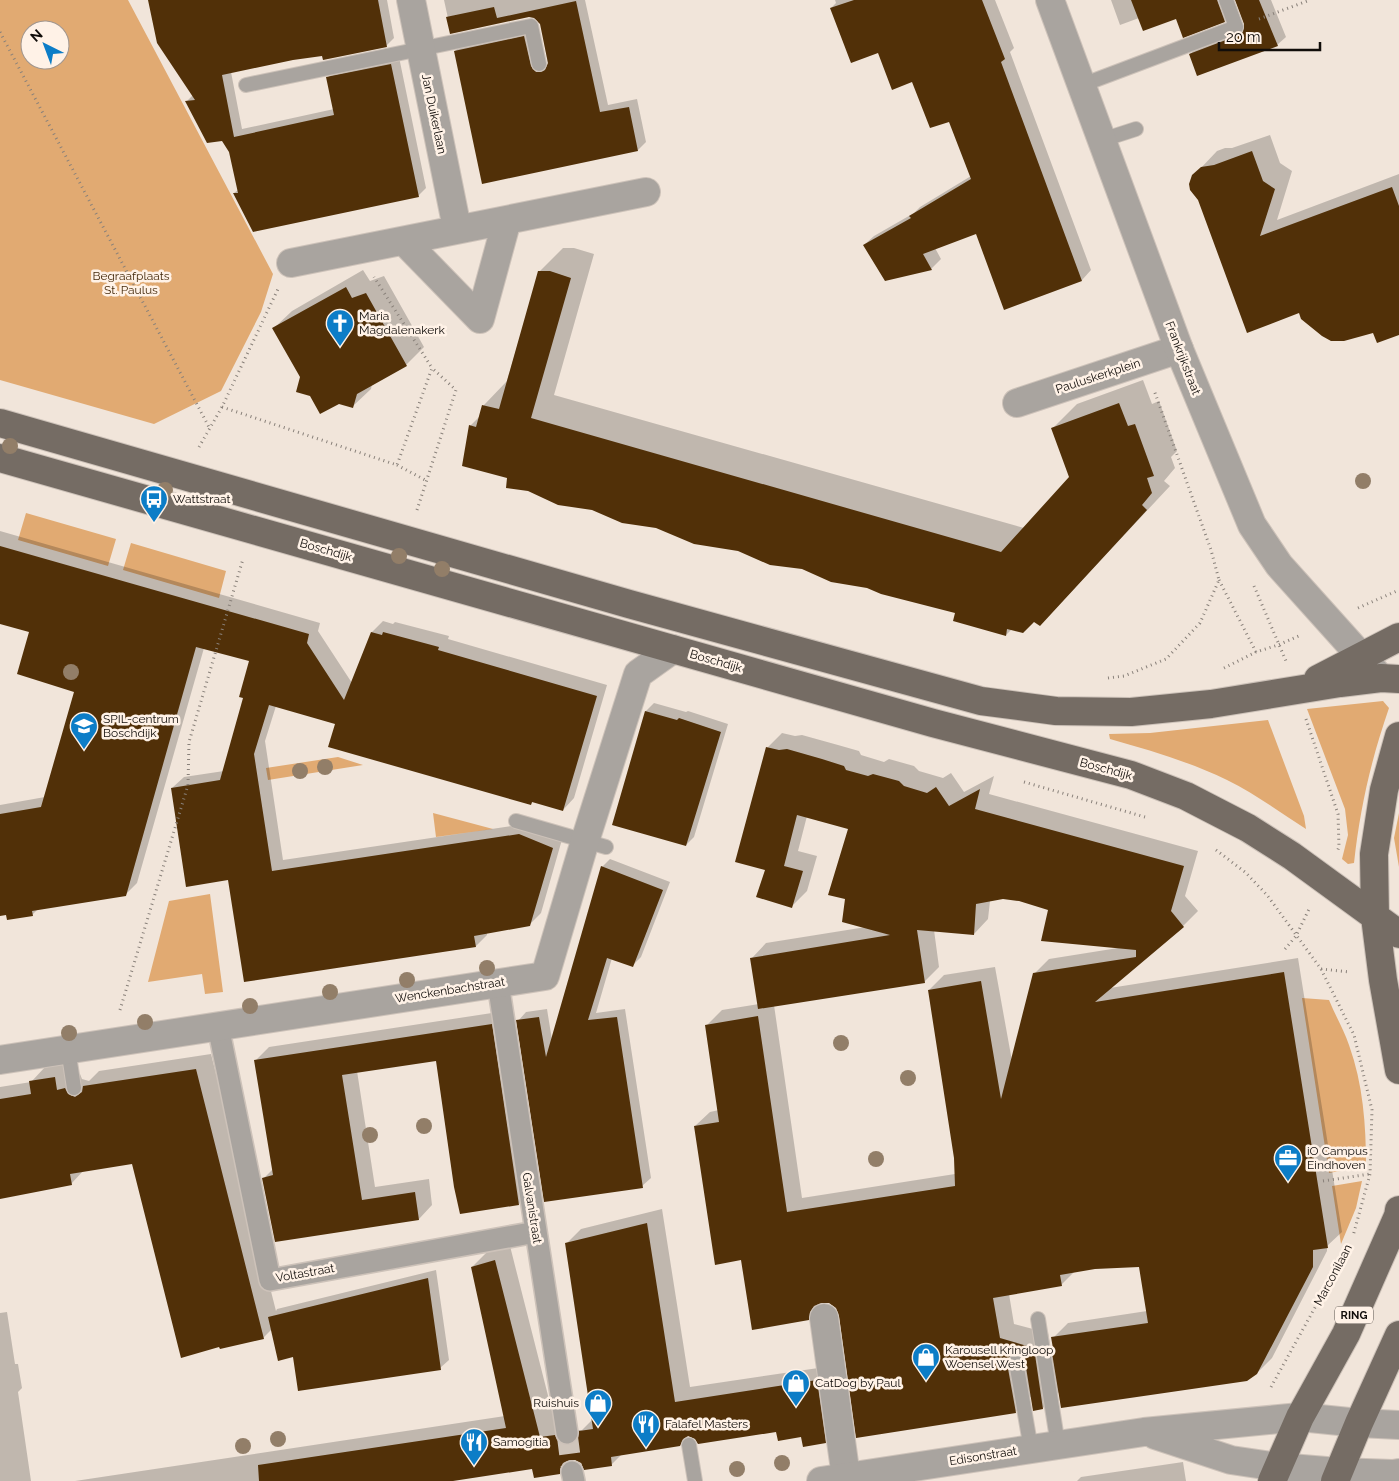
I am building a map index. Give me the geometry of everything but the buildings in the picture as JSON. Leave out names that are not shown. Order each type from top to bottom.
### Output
[{"type":"main road","points":[[0,423],[629,604],[981,701],[1056,711],[1131,712],[1211,704],[1390,678]]},
{"type":"main road","name":"Boschdijk","points":[[0,458],[1014,746],[1131,775],[1186,796],[1248,828],[1292,856],[1399,934]]},
{"type":"main road","points":[[1297,690],[1399,637]]},
{"type":"main road","points":[[1399,736],[1384,790],[1374,854],[1374,917],[1399,1070]]},
{"type":"main road","name":"RING","points":[[1275,1474],[1300,1417],[1346,1334],[1399,1210]]},
{"type":"main road","points":[[1337,1477],[1358,1423],[1399,1335]]},
{"type":"street","name":"Jan Duikerlaan","points":[[411,0],[458,228]]},
{"type":"street","name":"Frankrijkstraat","points":[[1050,0],[1179,349],[1252,525],[1279,564],[1362,657],[1390,678]]},
{"type":"street","points":[[291,263],[458,228],[646,192]]},
{"type":"street","points":[[404,240],[480,319],[507,220]]},
{"type":"street","name":"Pauluskerkplein","points":[[1017,403],[1179,349]]},
{"type":"street","name":"Wenckenbachstraat","points":[[0,1060],[545,976],[595,844],[638,674],[673,649]]},
{"type":"street","name":"Galvanistraat","points":[[498,983],[567,1433]]},
{"type":"street","name":"Voltastraat","points":[[218,1026],[270,1280],[536,1232]]},
{"type":"street","points":[[824,1318],[834,1479]]},
{"type":"street","name":"Edisonstraat","points":[[834,1479],[1144,1432],[1246,1422],[1300,1417],[1399,1425]]},
{"type":"street","name":"Edisonstraat","points":[[1144,1432],[1275,1474],[1337,1477],[1399,1473]]},
{"type":"lane","points":[[1082,85],[1236,27],[1226,0]]},
{"type":"lane","points":[[246,85],[531,26],[538,64]]},
{"type":"lane","points":[[1102,140],[1136,129]]},
{"type":"lane","points":[[516,821],[595,844]]},
{"type":"lane","points":[[68,1049],[74,1088]]},
{"type":"lane","points":[[1038,1319],[1058,1445]]},
{"type":"lane","points":[[1016,1362],[1031,1449]]},
{"type":"lane","points":[[689,1445],[694,1481]]},
{"type":"path","points":[[1236,27],[1310,0]]},
{"type":"path","points":[[0,32],[210,430]]},
{"type":"path","points":[[357,250],[432,368],[456,390],[415,516]]},
{"type":"path","points":[[197,452],[222,407],[291,263]]},
{"type":"path","points":[[1143,361],[1212,550],[1219,580],[1256,652]]},
{"type":"path","points":[[397,465],[432,368]]},
{"type":"path","points":[[222,407],[397,465],[427,481]]},
{"type":"path","points":[[110,1043],[188,785],[189,742],[243,558]]},
{"type":"path","points":[[1100,680],[1124,676],[1166,659],[1200,623],[1219,580]]},
{"type":"path","points":[[1227,667],[1256,652],[1278,645],[1297,690],[1338,814],[1339,847],[1296,936],[1285,949]]},
{"type":"path","points":[[1020,781],[1154,819]]},
{"type":"path","points":[[1214,848],[1245,872],[1267,895],[1296,936]]},
{"type":"path","name":"Marconilaan","points":[[1296,936],[1320,969],[1354,1035],[1372,1110],[1370,1174],[1351,1242]]},
{"type":"path","points":[[1323,1181],[1370,1174]]},
{"type":"path","name":"Marconilaan","points":[[1246,1422],[1275,1382],[1346,1250]]},
{"type":"green space","name":"Begraafplaats St. Paulus","points":[[0,0],[128,0],[273,274],[261,312],[221,391],[154,424],[0,380]]},
{"type":"green space","points":[[26,513],[116,539],[108,566],[18,540]]},
{"type":"green space","points":[[131,543],[226,571],[219,598],[123,570]]},
{"type":"green space","points":[[1383,701],[1389,708],[1367,784],[1359,823],[1354,863],[1348,864],[1342,859],[1348,835],[1345,809],[1307,709]]},
{"type":"green space","points":[[1268,720],[1304,816],[1306,829],[1227,780],[1184,762],[1110,739],[1109,734],[1150,733]]},
{"type":"green space","points":[[338,757],[363,765],[268,780],[266,768]]},
{"type":"green space","points":[[433,813],[493,829],[436,837]]},
{"type":"green space","points":[[1399,813],[1399,867],[1394,838]]},
{"type":"green space","points":[[210,894],[223,992],[205,994],[202,974],[148,982],[169,901]]},
{"type":"green space","points":[[1302,998],[1329,1000],[1347,1039],[1361,1090],[1366,1166],[1329,1173]]},
{"type":"green space","points":[[1362,1181],[1356,1208],[1341,1244],[1332,1186]]},
{"type":"tunnel","points":[[567,1433],[572,1472]]},
{"type":"place","name":"Maria Magdalenakerk","points":[[340,347]]},
{"type":"place","name":"Wattstraat","points":[[154,523]]},
{"type":"place","name":"SPIL-centrum Boschdijk","points":[[84,750]]},
{"type":"place","name":"iO Campus Eindhoven","points":[[1288,1182]]},
{"type":"place","name":"Karousell Kringloop Woensel West","points":[[926,1381]]},
{"type":"place","name":"CatDog by Paul","points":[[796,1407]]},
{"type":"place","name":"Ruishuis","points":[[598,1427]]},
{"type":"place","name":"Falafel Masters","points":[[646,1448]]},
{"type":"place","name":"Samogitia","points":[[474,1466]]}]
